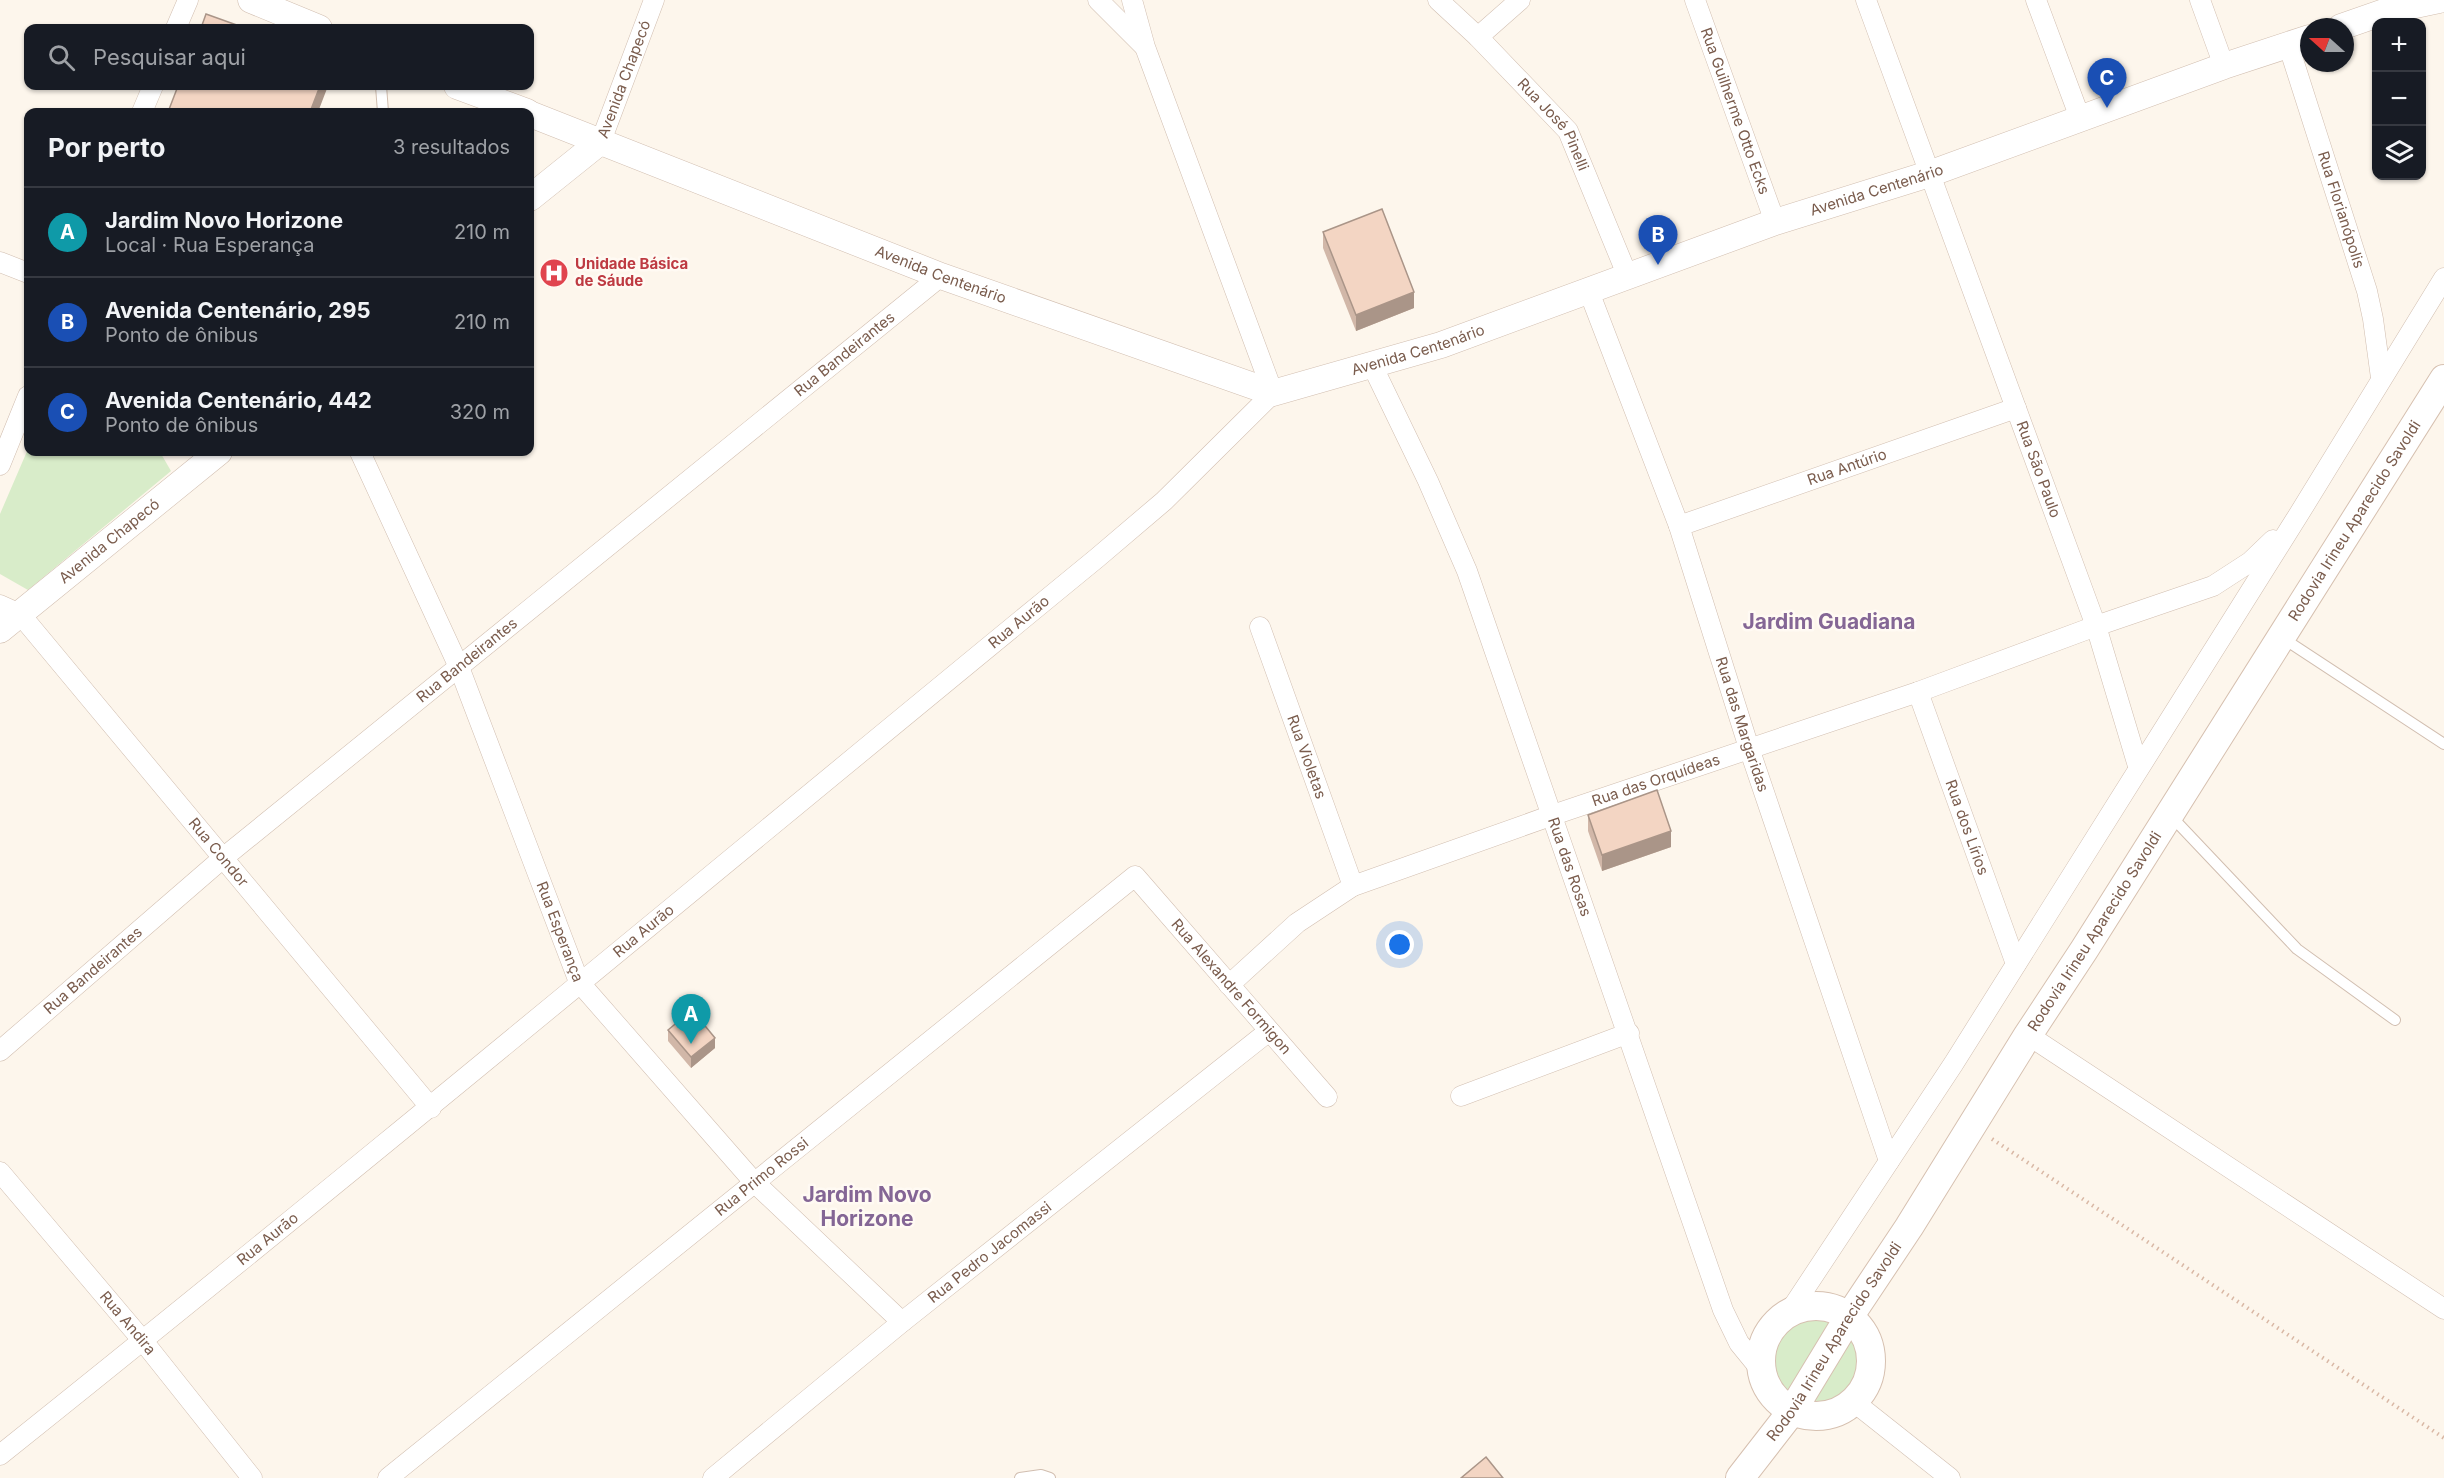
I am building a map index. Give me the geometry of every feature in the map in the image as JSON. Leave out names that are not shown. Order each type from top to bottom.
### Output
[{"type":"main road","name":"Rodovia Irineu Aparecido Savoldi","points":[[1740,1478],[1792,1411],[1849,1317],[1910,1227],[2028,1035],[2444,379]]},
{"type":"main road","points":[[1819,1306],[1835,1309],[1849,1317],[1863,1331],[1870,1348],[1871,1358],[1866,1387],[1854,1402],[1840,1412],[1824,1417],[1808,1417],[1792,1411],[1777,1401],[1767,1387],[1761,1370],[1762,1354],[1775,1324],[1788,1314],[1803,1308],[1819,1306]]},
{"type":"street","points":[[178,24],[188,0]]},
{"type":"street","points":[[251,0],[309,24]]},
{"type":"street","name":"Avenida Chapecó","points":[[534,195],[601,141],[654,0]]},
{"type":"street","points":[[1098,0],[1145,47]]},
{"type":"street","points":[[1132,0],[1145,47],[1273,393]]},
{"type":"street","name":"Rua José Pinelli","points":[[1438,0],[1478,37],[1568,130],[1628,277]]},
{"type":"street","points":[[1478,37],[1520,0]]},
{"type":"street","name":"Rua Guilherme Otto Ecks","points":[[1695,0],[1775,222]]},
{"type":"street","name":"Rua São Paulo","points":[[1866,0],[2096,626],[2139,766]]},
{"type":"street","points":[[2036,0],[2080,118]]},
{"type":"street","points":[[2200,0],[2224,66]]},
{"type":"street","points":[[2354,21],[2385,6],[2439,0]]},
{"type":"street","name":"Avenida Centenário","points":[[534,115],[940,276],[1273,393],[1441,345],[1775,222],[1929,174],[2224,66],[2299,41]]},
{"type":"street","name":"Rua Florianópolis","points":[[2299,41],[2367,291],[2381,378]]},
{"type":"street","points":[[144,108],[151,90]]},
{"type":"street","name":"Avenida Centenário","points":[[468,90],[515,108]]},
{"type":"street","points":[[0,262],[24,271]]},
{"type":"street","name":"Rua Bandeirantes","points":[[0,1051],[223,858],[940,276]]},
{"type":"street","points":[[1788,1314],[2016,964],[2299,514],[2444,278]]},
{"type":"street","name":"Rua das Margaridas","points":[[1588,289],[1679,526],[1749,748],[1889,1161]]},
{"type":"street","name":"Rua das Rosas","points":[[1372,365],[1428,481],[1467,571],[1550,816],[1629,1033],[1723,1310],[1739,1343],[1761,1370]]},
{"type":"street","name":"Rua Aurão","points":[[0,1455],[430,1108],[579,982],[1097,558],[1164,501],[1273,393]]},
{"type":"street","points":[[0,465],[24,406]]},
{"type":"street","name":"Rua Antúrio","points":[[1679,526],[2016,408]]},
{"type":"street","name":"Avenida Chapecó","points":[[0,630],[10,609],[214,456]]},
{"type":"street","name":"Rua Esperança","points":[[362,456],[459,667],[579,982],[754,1182],[902,1322]]},
{"type":"street","points":[[2096,626],[2213,586],[2250,562],[2299,514]]},
{"type":"street","name":"Rua Condor","points":[[10,609],[223,858],[430,1108]]},
{"type":"street","name":"Rua das Orquídeas","points":[[1229,985],[1297,923],[1353,886],[1550,816],[1918,692],[2096,626]]},
{"type":"street","name":"Rua Violetas","points":[[1260,627],[1353,886]]},
{"type":"street","name":"Rua dos Lírios","points":[[1918,692],[2016,964]]},
{"type":"street","name":"Rua Alexandre Formigon","points":[[1135,876],[1328,1097]]},
{"type":"street","name":"Rua Primo Rossi","points":[[388,1478],[1135,876]]},
{"type":"street","name":"Rua Pedro Jacomassi","points":[[713,1478],[902,1322],[1269,1031]]},
{"type":"street","points":[[1461,1096],[1629,1033]]},
{"type":"street","points":[[2028,1035],[2444,1308]]},
{"type":"street","name":"Rua Andira","points":[[0,1172],[143,1341],[252,1478]]},
{"type":"street","points":[[1854,1402],[1950,1478]]},
{"type":"lane","points":[[381,90],[383,108]]},
{"type":"lane","points":[[2280,636],[2444,744]]},
{"type":"lane","points":[[2169,813],[2297,949],[2395,1020]]},
{"type":"lane","points":[[1020,1478],[1041,1475],[1050,1478]]},
{"type":"path","points":[[1972,1125],[2444,1438]]},
{"type":"green space","points":[[25,456],[162,456],[171,471],[28,590],[0,574],[0,514]]},
{"type":"green space","points":[[1821,1310],[1837,1315],[1782,1401],[1772,1388],[1765,1373],[1766,1362],[1774,1340],[1783,1326],[1795,1317]]},
{"type":"green space","points":[[1856,1330],[1865,1342],[1867,1350],[1865,1368],[1858,1385],[1839,1403],[1807,1410]]},
{"type":"building","points":[[206,14],[234,24],[202,24]]},
{"type":"building","points":[[176,90],[318,90],[312,108],[170,108]]},
{"type":"building","points":[[1382,209],[1414,292],[1356,315],[1323,232]]},
{"type":"building","points":[[1657,790],[1671,831],[1602,855],[1588,815]]},
{"type":"building","points":[[692,1010],[715,1038],[691,1057],[668,1030]]},
{"type":"building","points":[[1486,1457],[1503,1478],[1461,1478]]},
{"type":"place","name":"Avenida Centenário, 442","points":[[2107,108]]},
{"type":"place","name":"Avenida Centenário, 295","points":[[1658,265]]},
{"type":"place","name":"Unidade Básica de Sáude","points":[[554,273]]},
{"type":"place","name":"Jardim Novo Horizone","points":[[691,1044]]},
{"type":"district","name":"Jardim Guadiana","points":[[1829,622]]},
{"type":"district","name":"Jardim Novo Horizone","points":[[867,1207]]}]
